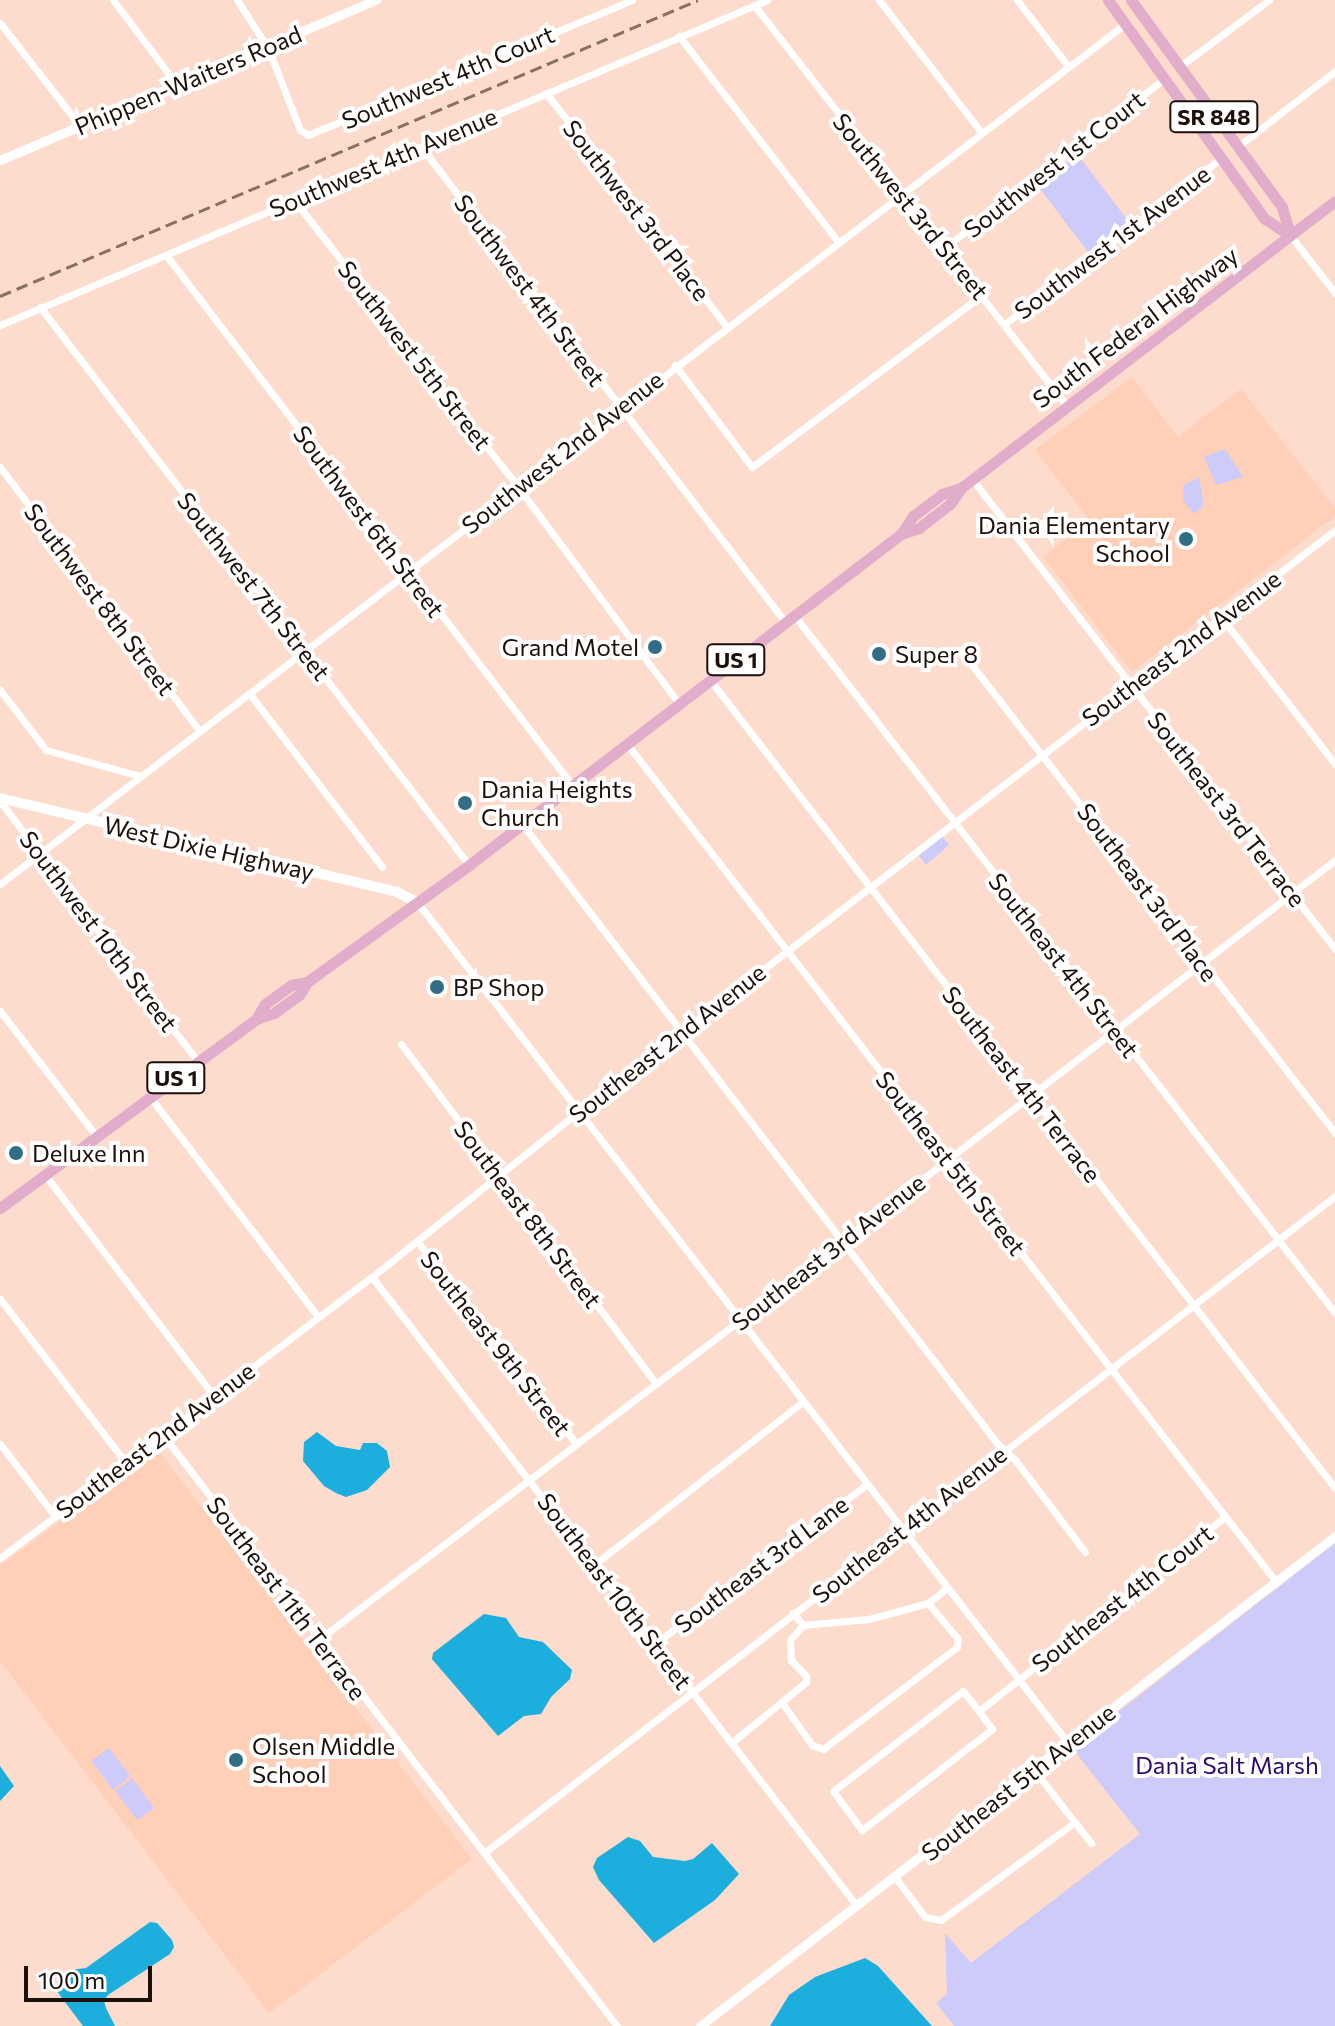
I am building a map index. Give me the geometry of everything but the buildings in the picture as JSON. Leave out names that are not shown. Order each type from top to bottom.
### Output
[{"type":"main road","name":"SR 848","points":[[1108,0],[1219,160],[1265,219],[1290,235]]},
{"type":"main road","name":"SR 848","points":[[1131,0],[1282,207],[1290,235]]},
{"type":"main road","name":"South Federal Highway","points":[[0,1208],[256,1019],[265,1004],[291,985],[307,982],[469,865],[901,534],[919,528],[950,504],[972,479],[1335,201]]},
{"type":"main road","name":"West Dixie Highway","points":[[0,800],[397,892],[417,902]]},
{"type":"street","points":[[113,0],[177,85]]},
{"type":"street","points":[[237,0],[268,48]]},
{"type":"street","name":"Phippen-Waiters Road","points":[[0,160],[376,0]]},
{"type":"street","name":"Southwest 4th Court","points":[[268,48],[300,130],[308,135],[632,0]]},
{"type":"street","name":"Southwest 4th Avenue","points":[[0,325],[767,0]]},
{"type":"street","points":[[879,0],[981,132]]},
{"type":"street","points":[[1017,0],[1068,66]]},
{"type":"street","points":[[1179,67],[1269,0]]},
{"type":"street","name":"Southwest 3rd Street","points":[[754,5],[899,195],[982,295],[1067,406]]},
{"type":"street","points":[[0,23],[80,126]]},
{"type":"street","name":"Southwest 2nd Avenue","points":[[0,884],[1126,23]]},
{"type":"street","points":[[679,36],[838,242]]},
{"type":"street","points":[[1236,148],[1335,71]]},
{"type":"street","name":"Southwest 1st Court","points":[[943,249],[1165,78]]},
{"type":"street","name":"Southwest 3rd Place","points":[[546,93],[727,327]]},
{"type":"street","name":"Southwest 4th Street","points":[[422,148],[619,408],[790,619]]},
{"type":"street","name":"Southwest 1st Avenue","points":[[1005,324],[1219,160]]},
{"type":"street","name":"Southwest 5th Street","points":[[294,200],[518,487],[679,704]]},
{"type":"street","points":[[1290,235],[1335,293]]},
{"type":"street","name":"Southwest 6th Street","points":[[166,255],[572,785]]},
{"type":"street","name":"Southwest 1st Avenue","points":[[675,365],[752,467],[982,295]]},
{"type":"street","name":"Southwest 7th Street","points":[[40,307],[469,865]]},
{"type":"street","name":"Southwest 8th Street","points":[[0,467],[200,731]]},
{"type":"street","name":"Southeast 3rd Terrace","points":[[972,479],[1335,949]]},
{"type":"street","name":"Southeast 2nd Avenue","points":[[0,1558],[372,1277],[682,1031],[1335,531]]},
{"type":"street","points":[[1221,617],[1335,764]]},
{"type":"street","name":"Southeast 4th Street","points":[[790,619],[954,822],[1335,1313]]},
{"type":"street","name":"Southeast 3rd Place","points":[[961,651],[1335,1133]]},
{"type":"street","name":"Southeast 4th Terrace","points":[[710,680],[1335,1488]]},
{"type":"street","points":[[0,690],[46,750],[140,776]]},
{"type":"street","points":[[249,693],[381,866]]},
{"type":"street","name":"Southeast 5th Street","points":[[627,744],[1276,1582]]},
{"type":"street","name":"Southwest 10th Street","points":[[0,800],[198,1062]]},
{"type":"street","points":[[522,824],[1085,1552]]},
{"type":"street","name":"Southeast 3rd Avenue","points":[[318,1640],[1116,1032],[1335,860]]},
{"type":"street","points":[[417,902],[1068,1743]]},
{"type":"street","points":[[0,1011],[97,1137]]},
{"type":"street","name":"Southeast 8th Street","points":[[401,1044],[656,1384]]},
{"type":"street","points":[[150,1097],[318,1317]]},
{"type":"street","points":[[45,1175],[213,1395]]},
{"type":"street","name":"Southeast 4th Avenue","points":[[484,1853],[1335,1196]]},
{"type":"street","name":"Southeast 9th Street","points":[[417,1241],[576,1444]]},
{"type":"street","name":"Southeast 10th Street","points":[[372,1277],[857,1906]]},
{"type":"street","points":[[0,1299],[126,1463]]},
{"type":"street","points":[[595,1564],[802,1402]]},
{"type":"street","name":"Southeast 11th Terrace","points":[[163,1435],[617,2026]]},
{"type":"street","points":[[0,1444],[55,1516]]},
{"type":"street","name":"Southeast 3rd Lane","points":[[656,1643],[866,1485]]},
{"type":"street","name":"Southeast 4th Court","points":[[979,1711],[1225,1517]]},
{"type":"street","name":"Southeast 5th Avenue","points":[[700,2026],[1335,1536]]},
{"type":"street","points":[[731,1743],[806,1682],[806,1676],[791,1660],[790,1640],[803,1625],[869,1619],[928,1603],[947,1588]]},
{"type":"street","points":[[782,1703],[812,1745],[823,1749],[957,1647],[958,1639],[928,1603]]},
{"type":"street","points":[[793,1613],[803,1625]]},
{"type":"street","points":[[963,1691],[979,1711],[992,1729],[862,1830],[833,1791],[963,1691]]},
{"type":"street","points":[[1034,1770],[1091,1843]]},
{"type":"street","points":[[895,1877],[925,1917],[941,1920],[1075,1822]]},
{"type":"shaded area","name":"Dania Elementary School","points":[[1132,377],[1178,437],[1241,389],[1335,508],[1335,516],[1132,672],[1043,557],[1090,521],[1035,450]]},
{"type":"shaded area","points":[[317,1432],[336,1446],[360,1450],[363,1443],[377,1443],[387,1451],[390,1467],[367,1490],[346,1497],[336,1493],[324,1486],[303,1461],[304,1442]]},
{"type":"shaded area","name":"Olsen Middle School","points":[[157,1449],[472,1859],[269,2013],[0,1661],[0,1566]]},
{"type":"shaded area","points":[[484,1614],[506,1618],[519,1637],[543,1642],[572,1670],[570,1679],[551,1697],[541,1714],[524,1716],[498,1736],[432,1659],[433,1653]]},
{"type":"shaded area","points":[[0,1766],[14,1786],[0,1801]]},
{"type":"shaded area","points":[[628,1837],[640,1841],[653,1857],[685,1861],[693,1859],[712,1843],[739,1874],[715,1900],[654,1943],[599,1880],[593,1867],[597,1858]]},
{"type":"shaded area","points":[[150,1922],[157,1923],[172,1940],[174,1947],[170,1954],[108,1995],[104,2001],[115,2026],[83,2026],[56,1990],[58,1979],[70,1970],[86,1968]]},
{"type":"shaded area","points":[[865,1958],[878,1966],[932,2026],[770,2026],[789,1995],[815,1977]]},
{"type":"green space","points":[[1078,155],[1129,222],[1088,252],[1037,185]]},
{"type":"green space","points":[[1225,449],[1243,477],[1216,485],[1204,457]]},
{"type":"green space","points":[[1199,477],[1204,505],[1194,514],[1183,500],[1184,485]]},
{"type":"green space","points":[[941,835],[949,845],[926,865],[918,854]]},
{"type":"green space","name":"Dania Salt Marsh","points":[[1335,1543],[1335,2026],[954,2026],[936,2003],[947,1994],[945,1933],[971,1963],[1140,1834],[1072,1748]]},
{"type":"green space","points":[[109,1748],[130,1776],[113,1790],[91,1761]]},
{"type":"green space","points":[[132,1778],[154,1808],[137,1820],[115,1791]]},
{"type":"railway","points":[[0,296],[698,0]]},
{"type":"place","name":"Dania Elementary School","points":[[1186,539]]},
{"type":"place","name":"Grand Motel","points":[[655,647]]},
{"type":"place","name":"Super 8","points":[[879,654]]},
{"type":"place","name":"Dania Heights Church","points":[[465,803]]},
{"type":"place","name":"BP Shop","points":[[437,987]]},
{"type":"place","name":"Deluxe Inn","points":[[16,1153]]},
{"type":"place","name":"Olsen Middle School","points":[[236,1760]]}]
